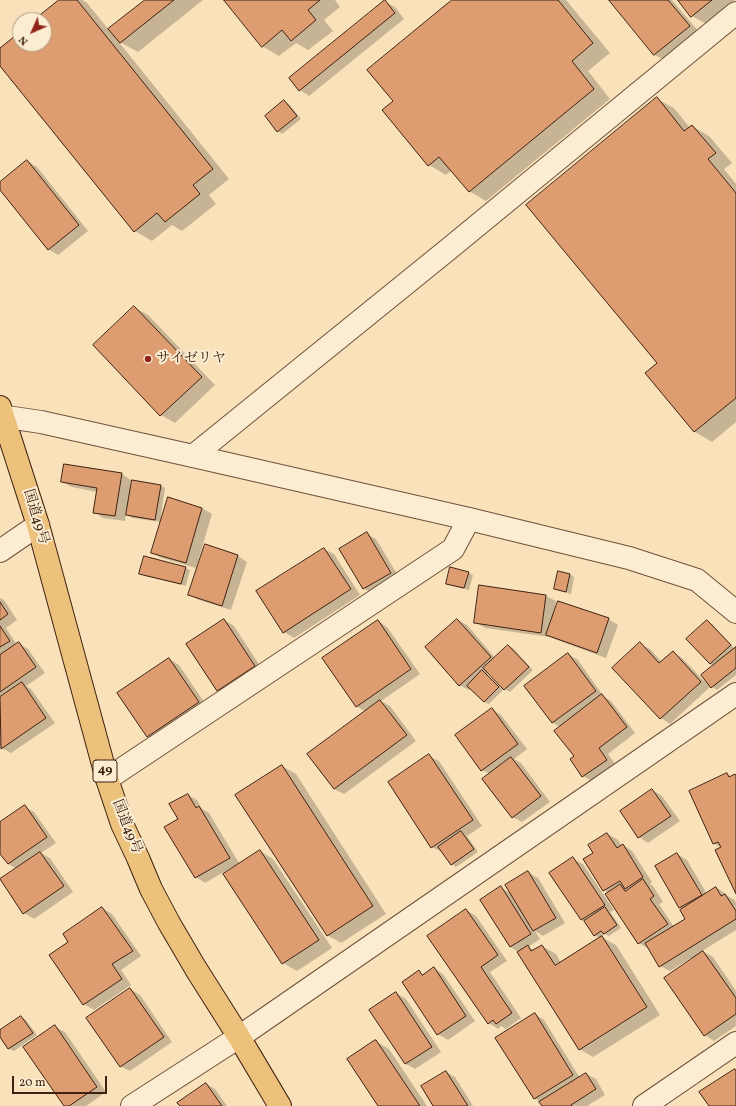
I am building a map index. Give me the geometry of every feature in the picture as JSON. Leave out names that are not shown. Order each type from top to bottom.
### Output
[{"type":"highway","name":"国道49号","points":[[1,413],[38,525],[108,779],[122,824],[151,889],[169,923],[280,1106]]},
{"type":"street","points":[[193,456],[736,13]]},
{"type":"street","points":[[1,413],[469,519],[629,558],[697,580],[736,612]]},
{"type":"street","points":[[108,779],[453,549],[469,519]]},
{"type":"street","points":[[0,550],[38,525]]},
{"type":"street","points":[[132,1106],[239,1037],[736,694]]},
{"type":"street","points":[[644,1106],[736,1043]]},
{"type":"building","points":[[59,0],[77,0],[213,169],[193,185],[200,194],[165,222],[157,213],[134,232],[0,66],[0,48],[12,38],[12,52],[52,52],[52,12],[44,12]]},
{"type":"building","points":[[145,0],[174,0],[120,43],[108,29]]},
{"type":"building","points":[[224,0],[320,0],[308,10],[316,20],[291,41],[282,30],[262,47]]},
{"type":"building","points":[[385,0],[395,13],[299,91],[289,78]]},
{"type":"building","points":[[452,0],[558,0],[593,43],[572,61],[594,89],[469,192],[439,157],[428,166],[382,110],[393,101],[367,70]]},
{"type":"building","points":[[609,0],[668,0],[690,26],[654,55]]},
{"type":"building","points":[[678,0],[712,0],[691,17]]},
{"type":"building","points":[[657,97],[684,131],[692,125],[716,153],[708,159],[736,193],[736,398],[694,432],[645,373],[657,363],[526,205]]},
{"type":"building","points":[[284,100],[297,116],[277,132],[265,116]]},
{"type":"building","points":[[27,160],[79,225],[48,250],[0,190],[0,182]]},
{"type":"building","points":[[134,306],[202,377],[160,416],[93,345]]},
{"type":"building","points":[[64,464],[122,473],[115,516],[93,513],[97,488],[61,482]]},
{"type":"building","points":[[132,480],[161,485],[155,520],[126,515]]},
{"type":"building","points":[[168,497],[202,508],[186,563],[151,553]]},
{"type":"building","points":[[367,532],[391,573],[363,589],[339,549]]},
{"type":"building","points":[[205,544],[238,555],[222,606],[188,595]]},
{"type":"building","points":[[324,548],[351,589],[283,633],[256,591]]},
{"type":"building","points":[[144,556],[186,567],[181,584],[139,574]]},
{"type":"building","points":[[450,567],[469,572],[464,588],[446,584]]},
{"type":"building","points":[[558,571],[570,574],[566,592],[554,589]]},
{"type":"building","points":[[479,585],[546,595],[541,633],[474,623]]},
{"type":"building","points":[[558,601],[609,618],[597,653],[546,635]]},
{"type":"building","points":[[0,602],[8,614],[0,620]]},
{"type":"building","points":[[224,619],[255,666],[217,691],[186,644]]},
{"type":"building","points":[[457,619],[491,657],[459,686],[425,647]]},
{"type":"building","points":[[378,620],[411,669],[356,707],[322,658]]},
{"type":"building","points":[[707,620],[731,645],[710,664],[686,639]]},
{"type":"building","points":[[0,626],[10,641],[0,647]]},
{"type":"building","points":[[19,642],[36,667],[0,692],[0,655]]},
{"type":"building","points":[[640,642],[659,663],[673,651],[701,682],[660,719],[612,668]]},
{"type":"building","points":[[508,645],[529,667],[504,690],[483,668]]},
{"type":"building","points":[[736,647],[736,668],[711,688],[701,675]]},
{"type":"building","points":[[568,653],[596,691],[552,723],[524,686]]},
{"type":"building","points":[[169,658],[199,702],[147,737],[117,693]]},
{"type":"building","points":[[482,670],[499,687],[484,702],[467,686]]},
{"type":"building","points":[[22,682],[46,718],[1,749],[0,697]]},
{"type":"building","points":[[602,694],[627,727],[599,748],[607,760],[582,777],[570,759],[574,756],[554,731]]},
{"type":"building","points":[[380,700],[407,735],[334,789],[307,754]]},
{"type":"building","points":[[492,708],[518,744],[481,771],[455,735]]},
{"type":"building","points":[[429,754],[473,820],[431,848],[388,782]]},
{"type":"building","points":[[511,757],[541,796],[512,818],[482,779]]},
{"type":"building","points":[[282,765],[373,906],[327,936],[235,795]]},
{"type":"building","points":[[727,773],[729,777],[735,774],[736,776],[736,894],[715,850],[721,847],[718,842],[713,844],[689,791]]},
{"type":"building","points":[[652,789],[671,816],[638,838],[620,811]]},
{"type":"building","points":[[188,794],[196,808],[199,806],[230,858],[195,878],[164,827],[178,819],[169,804]]},
{"type":"building","points":[[25,805],[47,837],[8,864],[0,854],[0,822]]},
{"type":"building","points":[[461,831],[474,849],[451,865],[438,847]]},
{"type":"building","points":[[607,833],[617,848],[623,844],[643,877],[625,889],[620,881],[603,891],[583,859],[593,853],[588,845]]},
{"type":"building","points":[[260,850],[319,940],[282,964],[223,874]]},
{"type":"building","points":[[40,852],[64,886],[23,914],[0,879]]},
{"type":"building","points":[[677,853],[702,895],[679,908],[655,866]]},
{"type":"building","points":[[573,857],[605,905],[581,920],[549,873]]},
{"type":"building","points":[[528,871],[556,918],[533,931],[505,885]]},
{"type":"building","points":[[643,879],[654,896],[650,899],[668,924],[638,944],[605,894],[620,884],[625,891]]},
{"type":"building","points":[[501,886],[531,934],[510,947],[480,900]]},
{"type":"building","points":[[716,887],[721,896],[725,894],[736,911],[736,919],[659,967],[645,943],[685,919],[680,910]]},
{"type":"building","points":[[102,907],[133,951],[112,964],[122,979],[83,1005],[49,955],[68,942],[63,934]]},
{"type":"building","points":[[605,907],[617,925],[604,934],[601,931],[594,936],[584,921]]},
{"type":"building","points":[[466,909],[498,955],[481,967],[512,1013],[496,1024],[493,1020],[488,1024],[427,936]]},
{"type":"building","points":[[602,936],[647,1007],[579,1050],[517,952],[528,945],[531,951],[542,945],[555,965]]},
{"type":"building","points":[[703,951],[736,998],[736,1014],[704,1036],[664,978]]},
{"type":"building","points":[[434,967],[466,1016],[437,1035],[402,982],[419,970],[422,975]]},
{"type":"building","points":[[130,988],[164,1037],[120,1067],[86,1018]]},
{"type":"building","points":[[396,992],[432,1047],[405,1064],[369,1010]]},
{"type":"building","points":[[535,1013],[573,1075],[534,1099],[495,1038]]},
{"type":"building","points":[[21,1016],[33,1033],[8,1049],[0,1037],[0,1030]]},
{"type":"building","points":[[55,1025],[97,1087],[69,1106],[64,1106],[23,1047]]},
{"type":"building","points":[[375,1040],[420,1106],[378,1106],[347,1059]]},
{"type":"building","points":[[735,1069],[736,1106],[709,1106],[699,1092]]},
{"type":"building","points":[[446,1071],[468,1106],[433,1106],[421,1086]]},
{"type":"building","points":[[586,1073],[596,1089],[571,1105],[572,1106],[542,1106],[539,1102]]},
{"type":"building","points":[[206,1083],[222,1106],[180,1106],[177,1103]]},
{"type":"place","name":"サイゼリヤ","points":[[148,359]]}]
